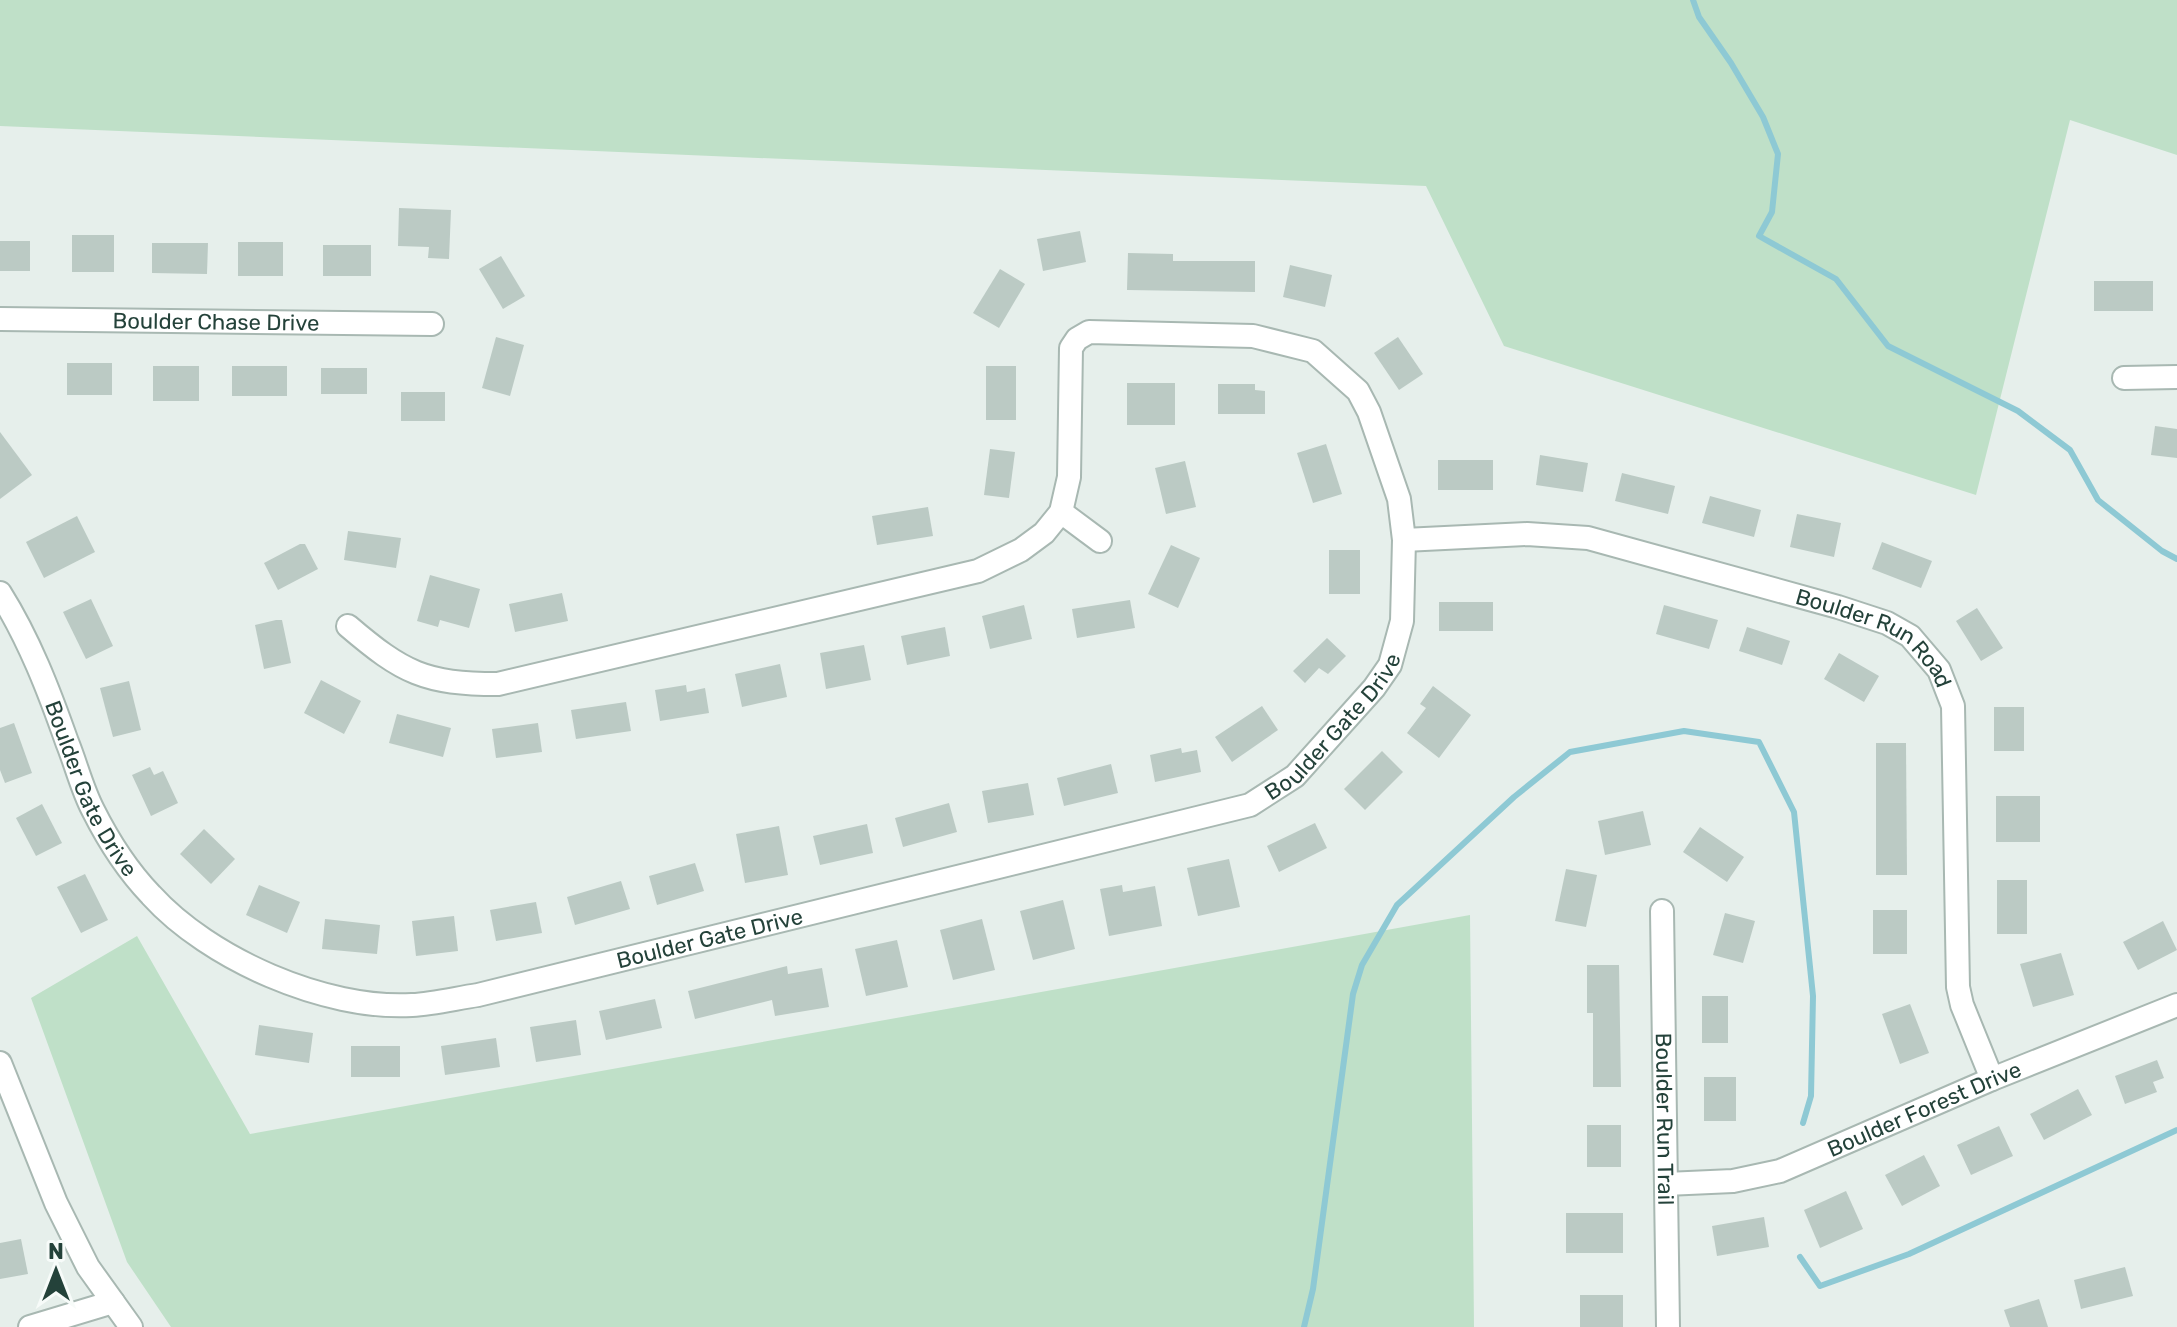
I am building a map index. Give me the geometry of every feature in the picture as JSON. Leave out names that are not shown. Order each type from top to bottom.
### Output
[{"type":"street","name":"Boulder Chase Drive","points":[[0,319],[432,324]]},
{"type":"street","name":"Boulder Gate Drive","points":[[0,593],[14,616],[51,697],[92,808],[111,842],[151,896],[202,939],[236,961],[305,989],[341,999],[412,1005],[478,995],[1250,805],[1295,776],[1374,688],[1390,665],[1402,621],[1404,540],[1399,499],[1369,412],[1358,391],[1313,351],[1253,336],[1072,334],[1069,477],[1061,512]]},
{"type":"street","points":[[2124,378],[2177,377]]},
{"type":"street","points":[[348,626],[386,659],[424,677],[464,684],[498,684],[978,571],[1021,550],[1044,533],[1061,512],[1100,541]]},
{"type":"street","name":"Boulder Run Road","points":[[1404,540],[1527,534],[1588,538],[1838,607],[1887,623],[1910,636],[1939,670],[1953,706],[1958,987],[1966,1017],[1992,1079]]},
{"type":"street","name":"Boulder Run Trail","points":[[1662,911],[1668,1327]]},
{"type":"street","name":"Boulder Forest Drive","points":[[1666,1184],[1733,1181],[1780,1171],[1992,1079],[2177,1005]]},
{"type":"street","points":[[0,1063],[56,1203],[88,1267],[131,1327]]},
{"type":"street","points":[[30,1327],[113,1302]]},
{"type":"green space","points":[[0,0],[2177,0],[2177,155],[2070,120],[1976,495],[1504,346],[1426,186],[0,126]]},
{"type":"green space","points":[[1470,915],[1474,1327],[171,1327],[127,1262],[31,998],[137,936],[250,1134]]},
{"type":"building","points":[[399,208],[451,210],[449,259],[428,258],[429,247],[398,246]]},
{"type":"building","points":[[1080,231],[1086,262],[1043,271],[1037,239]]},
{"type":"building","points":[[72,235],[114,235],[114,272],[72,272]]},
{"type":"building","points":[[0,241],[30,241],[30,271],[0,271]]},
{"type":"building","points":[[238,242],[283,242],[283,276],[238,276]]},
{"type":"building","points":[[152,243],[208,243],[207,274],[152,273]]},
{"type":"building","points":[[323,245],[371,245],[371,276],[323,276]]},
{"type":"building","points":[[1128,253],[1173,254],[1173,261],[1255,261],[1255,292],[1127,290]]},
{"type":"building","points":[[501,256],[525,296],[503,309],[479,269]]},
{"type":"building","points":[[1290,265],[1332,275],[1325,307],[1283,297]]},
{"type":"building","points":[[1000,269],[1025,284],[999,328],[973,313]]},
{"type":"building","points":[[2094,281],[2153,281],[2153,311],[2094,311]]},
{"type":"building","points":[[496,337],[524,345],[510,396],[482,388]]},
{"type":"building","points":[[1398,337],[1423,374],[1399,390],[1374,353]]},
{"type":"building","points":[[67,363],[112,363],[112,395],[67,395]]},
{"type":"building","points":[[153,366],[199,366],[199,401],[153,401]]},
{"type":"building","points":[[232,366],[287,366],[287,396],[232,396]]},
{"type":"building","points":[[986,366],[1016,366],[1016,420],[986,420]]},
{"type":"building","points":[[321,368],[367,368],[367,394],[321,394]]},
{"type":"building","points":[[1127,383],[1175,383],[1175,425],[1127,425]]},
{"type":"building","points":[[1218,384],[1255,384],[1255,390],[1265,391],[1265,414],[1218,414]]},
{"type":"building","points":[[401,392],[445,392],[445,421],[401,421]]},
{"type":"building","points":[[2155,426],[2177,429],[2177,458],[2151,455]]},
{"type":"building","points":[[0,432],[32,475],[0,499]]},
{"type":"building","points":[[1326,444],[1342,494],[1313,503],[1297,453]]},
{"type":"building","points":[[990,449],[1015,452],[1009,498],[984,495]]},
{"type":"building","points":[[1540,455],[1588,463],[1583,492],[1536,485]]},
{"type":"building","points":[[1438,460],[1493,460],[1493,490],[1438,490]]},
{"type":"building","points":[[1185,461],[1196,507],[1166,514],[1155,468]]},
{"type":"building","points":[[1622,473],[1675,486],[1668,514],[1615,501]]},
{"type":"building","points":[[1710,496],[1761,510],[1754,537],[1702,523]]},
{"type":"building","points":[[928,507],[933,536],[877,545],[872,516]]},
{"type":"building","points":[[1797,514],[1841,523],[1834,557],[1790,547]]},
{"type":"building","points":[[77,516],[95,552],[44,578],[26,542]]},
{"type":"building","points":[[348,531],[401,538],[396,568],[344,560]]},
{"type":"building","points":[[1882,542],[1932,561],[1921,588],[1872,569]]},
{"type":"building","points":[[305,544],[318,569],[278,590],[264,563]]},
{"type":"building","points":[[1171,545],[1200,558],[1178,608],[1148,594]]},
{"type":"building","points":[[1329,550],[1360,550],[1360,594],[1329,594]]},
{"type":"building","points":[[430,575],[480,589],[469,628],[440,620],[438,627],[417,621]]},
{"type":"building","points":[[562,593],[568,621],[515,632],[509,604]]},
{"type":"building","points":[[91,599],[113,646],[86,659],[63,612]]},
{"type":"building","points":[[1130,600],[1135,628],[1077,638],[1072,609]]},
{"type":"building","points":[[1439,602],[1493,602],[1493,631],[1439,631]]},
{"type":"building","points":[[1024,605],[1032,639],[990,649],[982,616]]},
{"type":"building","points":[[1664,605],[1718,620],[1709,649],[1656,634]]},
{"type":"building","points":[[1977,608],[2003,648],[1981,661],[1956,621]]},
{"type":"building","points":[[282,620],[291,663],[264,669],[255,625]]},
{"type":"building","points":[[945,627],[950,656],[907,665],[901,636]]},
{"type":"building","points":[[1747,627],[1790,641],[1782,665],[1739,651]]},
{"type":"building","points":[[1327,638],[1346,656],[1328,674],[1319,668],[1305,683],[1293,671]]},
{"type":"building","points":[[864,645],[871,680],[826,689],[820,653]]},
{"type":"building","points":[[1839,653],[1879,676],[1864,702],[1824,679]]},
{"type":"building","points":[[780,664],[787,697],[742,707],[735,674]]},
{"type":"building","points":[[321,680],[361,701],[344,734],[304,713]]},
{"type":"building","points":[[129,681],[141,730],[113,737],[100,688]]},
{"type":"building","points":[[686,685],[687,692],[705,688],[709,713],[660,721],[655,690]]},
{"type":"building","points":[[1433,686],[1471,715],[1439,758],[1407,733],[1426,708],[1420,704]]},
{"type":"building","points":[[626,702],[631,731],[576,739],[571,710]]},
{"type":"building","points":[[1262,706],[1278,730],[1232,762],[1215,737]]},
{"type":"building","points":[[1994,707],[2024,707],[2024,751],[1994,751]]},
{"type":"building","points":[[397,714],[451,728],[443,757],[389,743]]},
{"type":"building","points":[[14,723],[32,773],[5,783],[0,770],[0,728]]},
{"type":"building","points":[[538,723],[542,752],[496,758],[492,729]]},
{"type":"building","points":[[1876,743],[1906,743],[1907,875],[1876,875]]},
{"type":"building","points":[[1181,748],[1182,753],[1197,750],[1201,772],[1155,782],[1150,755]]},
{"type":"building","points":[[1382,751],[1403,772],[1365,810],[1344,789]]},
{"type":"building","points":[[1111,764],[1118,793],[1064,806],[1057,778]]},
{"type":"building","points":[[150,767],[154,775],[163,771],[178,803],[151,816],[132,775]]},
{"type":"building","points":[[1028,783],[1034,815],[988,823],[982,791]]},
{"type":"building","points":[[1996,796],[2040,796],[2040,842],[1996,842]]},
{"type":"building","points":[[949,803],[957,832],[903,847],[895,818]]},
{"type":"building","points":[[42,804],[62,843],[36,856],[16,818]]},
{"type":"building","points":[[1643,811],[1651,845],[1605,855],[1598,821]]},
{"type":"building","points":[[1315,823],[1327,848],[1279,872],[1267,846]]},
{"type":"building","points":[[867,824],[873,853],[820,865],[813,836]]},
{"type":"building","points":[[779,826],[788,875],[745,883],[736,834]]},
{"type":"building","points":[[1700,827],[1744,857],[1727,882],[1683,852]]},
{"type":"building","points":[[204,829],[235,859],[211,884],[180,854]]},
{"type":"building","points":[[1229,859],[1240,907],[1198,916],[1187,868]]},
{"type":"building","points":[[695,863],[704,891],[657,905],[649,876]]},
{"type":"building","points":[[1566,869],[1597,875],[1586,927],[1555,921]]},
{"type":"building","points":[[85,874],[108,920],[81,933],[57,887]]},
{"type":"building","points":[[1997,880],[2027,880],[2027,934],[1997,934]]},
{"type":"building","points":[[621,881],[630,909],[575,925],[567,897]]},
{"type":"building","points":[[259,885],[300,902],[287,933],[246,915]]},
{"type":"building","points":[[1122,885],[1123,892],[1155,886],[1162,926],[1109,936],[1100,889]]},
{"type":"building","points":[[1063,900],[1075,949],[1033,960],[1020,911]]},
{"type":"building","points":[[536,902],[542,933],[496,941],[490,910]]},
{"type":"building","points":[[1873,910],[1907,910],[1907,954],[1873,954]]},
{"type":"building","points":[[1725,913],[1755,921],[1743,963],[1713,955]]},
{"type":"building","points":[[454,916],[458,951],[416,956],[412,921]]},
{"type":"building","points":[[325,919],[380,925],[377,954],[322,949]]},
{"type":"building","points":[[982,919],[995,970],[953,980],[940,930]]},
{"type":"building","points":[[2163,921],[2177,950],[2138,970],[2123,942]]},
{"type":"building","points":[[897,940],[908,987],[866,996],[855,949]]},
{"type":"building","points":[[2061,953],[2074,995],[2033,1007],[2020,964]]},
{"type":"building","points":[[1587,965],[1619,965],[1621,1087],[1593,1087],[1593,1013],[1587,1013]]},
{"type":"building","points":[[787,966],[788,974],[822,968],[829,1007],[775,1016],[772,1000],[695,1019],[688,991]]},
{"type":"building","points":[[1702,996],[1728,996],[1728,1043],[1702,1043]]},
{"type":"building","points":[[655,999],[662,1028],[606,1040],[599,1011]]},
{"type":"building","points":[[1910,1004],[1929,1053],[1900,1064],[1882,1014]]},
{"type":"building","points":[[576,1020],[581,1055],[536,1062],[530,1027]]},
{"type":"building","points":[[259,1025],[313,1033],[309,1063],[255,1055]]},
{"type":"building","points":[[496,1038],[500,1067],[445,1075],[441,1046]]},
{"type":"building","points":[[351,1046],[400,1046],[400,1077],[351,1077]]},
{"type":"building","points":[[2157,1060],[2164,1078],[2153,1082],[2157,1092],[2125,1104],[2115,1076]]},
{"type":"building","points":[[1704,1077],[1736,1077],[1736,1121],[1704,1121]]},
{"type":"building","points":[[2078,1089],[2092,1115],[2044,1140],[2030,1114]]},
{"type":"building","points":[[1587,1125],[1621,1125],[1621,1167],[1587,1167]]},
{"type":"building","points":[[1999,1126],[2013,1156],[1971,1175],[1957,1145]]},
{"type":"building","points":[[1924,1155],[1940,1186],[1902,1206],[1885,1175]]},
{"type":"building","points":[[1846,1191],[1863,1229],[1820,1248],[1804,1210]]},
{"type":"building","points":[[1566,1213],[1623,1213],[1623,1253],[1566,1253]]},
{"type":"building","points":[[1764,1217],[1769,1247],[1717,1256],[1712,1226]]},
{"type":"building","points":[[21,1239],[28,1274],[0,1279],[0,1243]]},
{"type":"building","points":[[2125,1267],[2133,1296],[2081,1309],[2074,1280]]},
{"type":"building","points":[[1580,1295],[1623,1295],[1623,1327],[1580,1327]]},
{"type":"building","points":[[2039,1299],[2048,1327],[2010,1327],[2004,1310]]},
{"type":"waterway","points":[[1693,0],[1699,17],[1763,117],[1778,154],[1772,212],[1759,236],[1836,279],[1888,346],[2018,411],[2070,450],[2098,500],[2162,551],[2177,559]]},
{"type":"waterway","points":[[1304,1327],[1313,1289],[1353,994],[1362,965],[1397,905],[1514,797],[1570,752],[1684,731],[1759,742],[1794,812],[1813,996],[1811,1096],[1803,1123]]},
{"type":"waterway","points":[[1800,1257],[1820,1286],[1909,1254],[2177,1130]]}]
